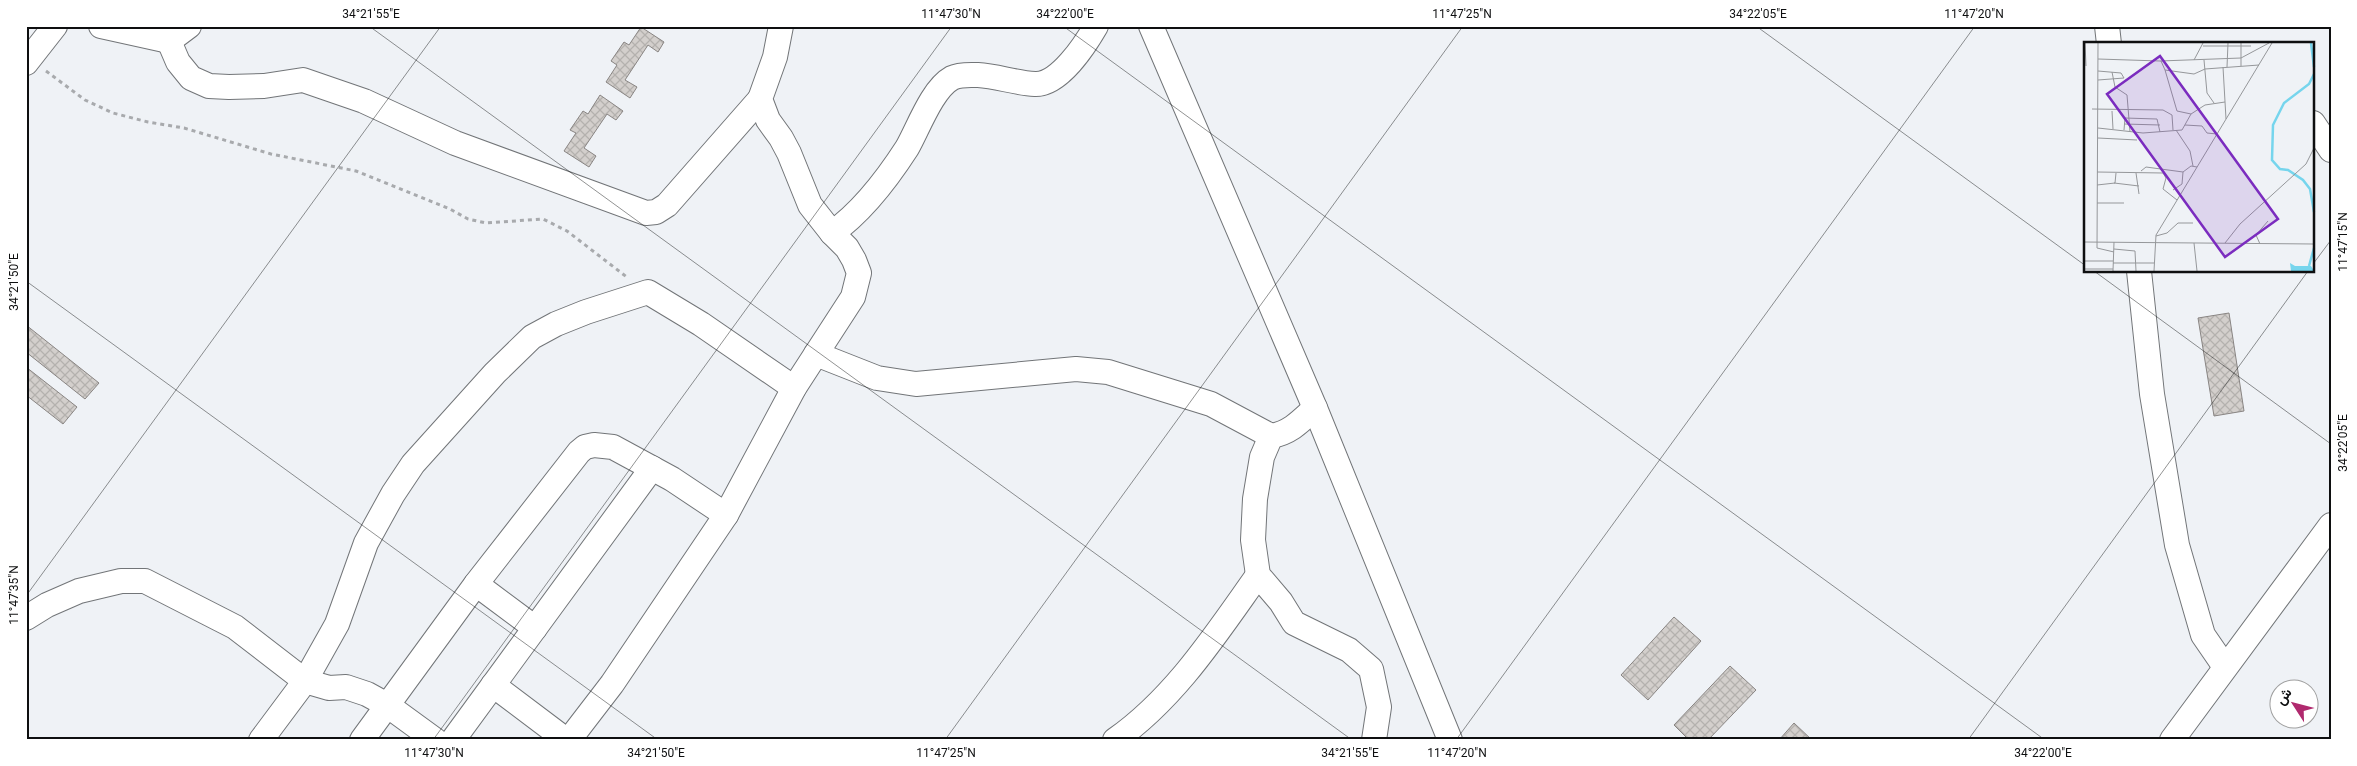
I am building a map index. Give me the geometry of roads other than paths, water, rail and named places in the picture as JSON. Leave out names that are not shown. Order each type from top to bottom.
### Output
[{"type":"street","points":[[27,62],[55,26]]},
{"type":"street","points":[[101,26],[169,41],[190,26]]},
{"type":"street","points":[[169,41],[178,62],[191,78],[209,86],[229,88],[264,86],[303,80],[364,100],[455,143],[646,213],[656,212],[667,205],[760,99],[775,56],[781,26]]},
{"type":"street","points":[[832,233],[843,226],[870,200],[906,148],[924,112],[944,85],[952,78],[962,75],[990,76],[1037,84],[1050,80],[1065,69],[1096,26]]},
{"type":"street","points":[[1151,26],[1315,408],[1450,740]]},
{"type":"street","points":[[2107,26],[2109,42]]},
{"type":"street","points":[[493,685],[567,740],[612,684],[726,515],[794,388],[853,297],[859,274],[847,248],[832,233],[810,205],[782,138],[768,120],[760,99]]},
{"type":"street","points":[[2314,124],[2331,150]]},
{"type":"street","points":[[2139,272],[2152,394],[2177,544],[2203,635],[2225,667]]},
{"type":"street","points":[[261,740],[305,681],[337,624],[366,543],[393,494],[413,464],[496,373],[532,337],[556,324],[586,312],[648,292],[701,324],[794,388]]},
{"type":"street","points":[[816,354],[877,378],[916,384],[1076,369],[1108,372],[1212,404],[1271,436],[1283,434],[1299,424],[1315,408]]},
{"type":"street","points":[[1271,436],[1262,457],[1255,499],[1253,540],[1258,575],[1281,602],[1294,623],[1349,650],[1371,669],[1379,707],[1374,740]]},
{"type":"street","points":[[362,740],[476,584],[579,452],[585,447],[602,444],[613,447],[652,468],[726,515]]},
{"type":"street","points":[[453,740],[652,468]]},
{"type":"street","points":[[2172,740],[2331,525]]},
{"type":"street","points":[[1115,740],[1130,729],[1175,687],[1258,575]]},
{"type":"street","points":[[26,618],[47,605],[79,591],[121,581],[145,582],[235,627],[305,681],[329,688],[346,687],[367,694],[387,705],[435,740]]},
{"type":"street","points":[[476,584],[535,628]]}]
